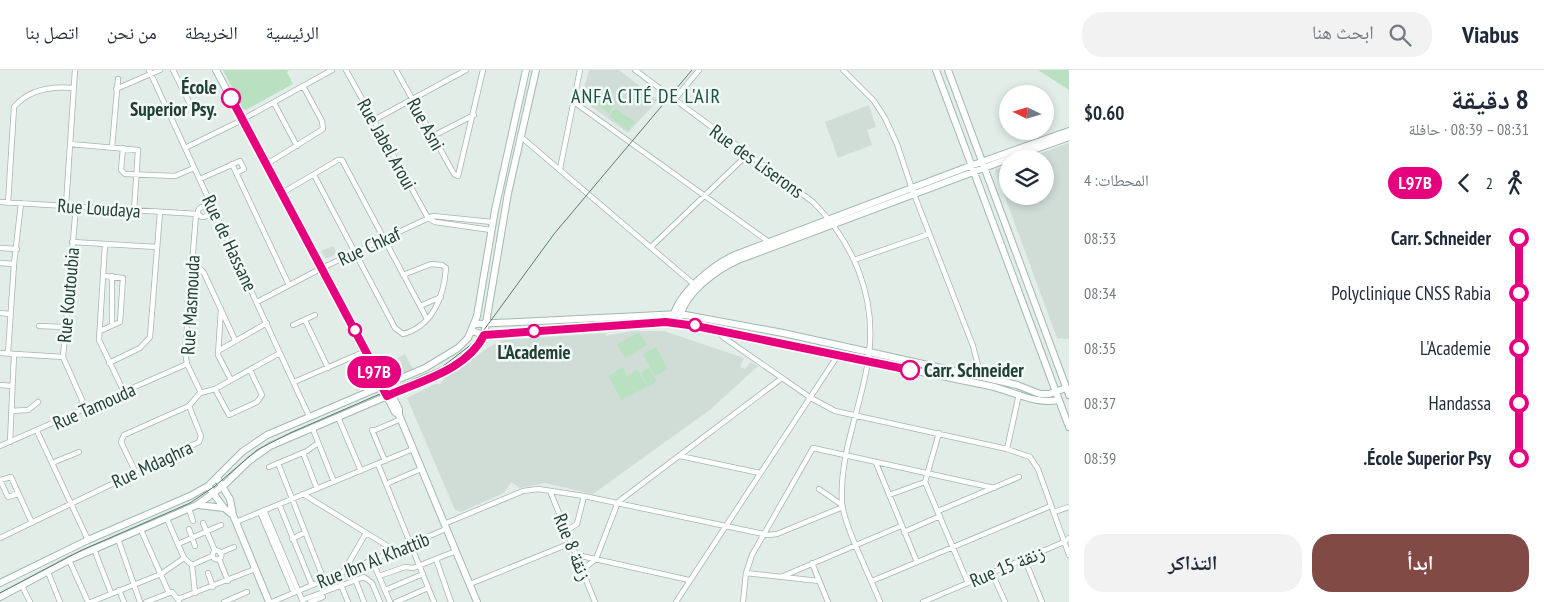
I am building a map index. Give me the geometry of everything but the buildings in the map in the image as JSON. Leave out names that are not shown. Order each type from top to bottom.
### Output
[{"type":"main road","points":[[216,70],[366,351],[373,366],[372,390]]},
{"type":"main road","points":[[0,583],[88,540],[159,511],[208,486],[257,440],[309,416],[425,368],[458,348],[473,328],[492,222],[526,70]]},
{"type":"main road","points":[[0,597],[69,560],[197,505],[223,486],[259,452],[312,427],[440,374],[462,358],[484,335],[502,224],[536,70]]},
{"type":"main road","points":[[936,70],[971,169],[1069,427]]},
{"type":"main road","points":[[473,328],[485,325],[677,314],[783,333],[981,376],[1017,385],[1036,393],[1046,394],[1068,391],[948,70]]},
{"type":"main road","points":[[697,286],[738,260],[831,222],[1069,131]]},
{"type":"main road","points":[[1033,150],[1069,137]]},
{"type":"main road","points":[[982,165],[999,161]]},
{"type":"main road","points":[[675,322],[677,314],[697,286],[722,262],[769,242],[831,222]]},
{"type":"main road","points":[[473,328],[484,335],[675,322],[1019,394],[1043,402],[1059,400]]},
{"type":"main road","points":[[373,366],[376,365],[389,395],[399,410],[400,417],[421,469],[470,584],[474,601]]},
{"type":"main road","points":[[217,478],[230,499],[236,522],[270,602]]},
{"type":"main road","points":[[208,486],[224,508],[233,514]]},
{"type":"main road","points":[[197,505],[224,508]]},
{"type":"street","points":[[66,205],[75,70]]},
{"type":"street","points":[[116,89],[150,72],[160,70]]},
{"type":"street","points":[[173,70],[189,102]]},
{"type":"street","points":[[185,148],[243,120],[332,70]]},
{"type":"street","name":"Rue Jabel Aroui","points":[[346,70],[428,218]]},
{"type":"street","name":"Rue Asni","points":[[396,70],[454,174],[458,176],[474,114]]},
{"type":"street","points":[[374,120],[466,70]]},
{"type":"street","points":[[433,136],[474,114],[484,70]]},
{"type":"street","points":[[560,169],[580,70]]},
{"type":"street","name":"Rue des Liserons","points":[[635,70],[797,189],[831,222],[854,260],[868,301],[869,353],[845,456],[843,506]]},
{"type":"street","points":[[674,100],[699,70]]},
{"type":"street","points":[[843,70],[864,89],[885,118],[897,144],[929,234],[973,346],[981,376]]},
{"type":"street","name":"Rue de Hassane","points":[[150,72],[200,179],[210,209],[257,302],[309,416]]},
{"type":"street","points":[[112,147],[118,80]]},
{"type":"street","points":[[8,203],[14,107],[30,95],[49,86],[74,88]]},
{"type":"street","points":[[267,164],[321,131],[324,126],[303,86]]},
{"type":"street","points":[[574,102],[769,242]]},
{"type":"street","points":[[274,103],[297,146]]},
{"type":"street","points":[[520,136],[697,286]]},
{"type":"street","points":[[70,144],[138,150],[134,211]]},
{"type":"street","points":[[123,148],[122,173],[174,176],[194,168]]},
{"type":"street","points":[[652,246],[748,154]]},
{"type":"street","points":[[282,193],[338,160],[342,160],[427,320]]},
{"type":"street","points":[[200,179],[234,168],[244,169],[240,161],[234,168]]},
{"type":"street","points":[[234,168],[289,286]]},
{"type":"street","points":[[314,175],[397,332],[406,334],[427,320],[435,310],[441,297],[446,270],[444,266],[431,264],[404,275]]},
{"type":"street","name":"Rue Loudaya","points":[[0,202],[197,214]]},
{"type":"street","points":[[8,353],[14,264],[21,204]]},
{"type":"street","name":"Rue Koutoubia","points":[[76,206],[63,357],[86,408]]},
{"type":"street","points":[[197,214],[200,208],[210,209]]},
{"type":"street","points":[[109,363],[140,348],[150,337],[160,212]]},
{"type":"street","name":"Rue Masmouda","points":[[197,214],[186,344],[187,364],[201,393]]},
{"type":"street","points":[[428,218],[436,215],[492,222]]},
{"type":"street","points":[[428,218],[435,222],[491,230]]},
{"type":"street","name":"Rue Chkaf","points":[[257,302],[322,268],[428,218]]},
{"type":"street","points":[[854,260],[929,234]]},
{"type":"street","points":[[72,242],[157,247]]},
{"type":"street","points":[[105,245],[100,345],[124,392]]},
{"type":"street","points":[[0,248],[17,249]]},
{"type":"street","points":[[192,260],[202,270],[236,340]]},
{"type":"street","points":[[0,263],[14,264]]},
{"type":"street","points":[[100,331],[121,321],[123,279],[104,276]]},
{"type":"street","points":[[112,276],[112,325]]},
{"type":"street","points":[[420,306],[441,297]]},
{"type":"street","points":[[221,309],[218,352],[231,380]]},
{"type":"street","points":[[0,313],[10,314]]},
{"type":"street","points":[[293,325],[315,315]]},
{"type":"street","points":[[305,320],[328,368]]},
{"type":"street","points":[[218,352],[267,323]]},
{"type":"street","points":[[39,326],[66,327]]},
{"type":"street","points":[[716,330],[723,338],[811,398],[835,411],[1007,449],[1032,459],[1068,552]]},
{"type":"street","points":[[294,382],[366,351]]},
{"type":"street","points":[[0,353],[63,357]]},
{"type":"street","points":[[135,471],[121,442],[122,436],[189,406],[201,393],[215,389],[280,353]]},
{"type":"street","points":[[10,442],[14,354]]},
{"type":"street","points":[[676,602],[838,355]]},
{"type":"street","name":"Rue Tamouda","points":[[0,446],[187,364]]},
{"type":"street","points":[[215,389],[229,415],[257,402],[262,395],[250,370]]},
{"type":"street","points":[[582,570],[596,559],[618,502],[782,378]]},
{"type":"street","points":[[0,385],[12,386]]},
{"type":"street","points":[[1007,449],[1019,394]]},
{"type":"street","points":[[11,410],[28,410],[38,402]]},
{"type":"street","name":"Rue Mdaghra","points":[[0,538],[200,440],[201,436],[189,406]]},
{"type":"street","points":[[338,417],[361,471]]},
{"type":"street","points":[[385,461],[373,431],[400,417]]},
{"type":"street","points":[[312,427],[334,482]]},
{"type":"street","points":[[37,431],[88,540]]},
{"type":"street","points":[[939,433],[924,482],[968,583]]},
{"type":"street","points":[[269,467],[302,453],[318,443]]},
{"type":"street","points":[[743,602],[746,573],[762,534],[813,448],[994,488]]},
{"type":"street","points":[[236,522],[413,449]]},
{"type":"street","points":[[52,463],[80,452]]},
{"type":"street","points":[[302,453],[317,489]]},
{"type":"street","points":[[680,456],[760,473]]},
{"type":"street","points":[[278,463],[324,580]]},
{"type":"street","points":[[876,463],[917,562]]},
{"type":"street","points":[[378,464],[434,602]]},
{"type":"street","points":[[386,484],[421,469]]},
{"type":"street","points":[[18,494],[7,497],[0,480],[10,477],[32,523]]},
{"type":"street","points":[[938,511],[1019,477]]},
{"type":"street","points":[[889,495],[924,482]]},
{"type":"street","name":"Rue Ibn Al Khattib","points":[[270,602],[410,544],[445,526],[523,491],[532,489],[618,502],[762,534],[777,534],[843,506]]},
{"type":"street","points":[[818,489],[843,506],[856,545],[880,602]]},
{"type":"street","name":"Rue 8 زنقة","points":[[550,491],[596,602]]},
{"type":"street","points":[[630,493],[632,506]]},
{"type":"street","points":[[303,494],[394,550]]},
{"type":"street","points":[[566,531],[577,524],[584,496]]},
{"type":"street","points":[[279,504],[312,585]]},
{"type":"street","points":[[872,581],[1051,506]]},
{"type":"street","points":[[1054,512],[1069,507]]},
{"type":"street","points":[[189,509],[193,520]]},
{"type":"street","points":[[262,511],[296,592],[303,601],[323,597]]},
{"type":"street","points":[[904,532],[940,516]]},
{"type":"street","points":[[167,519],[184,558],[190,561],[192,566],[195,593]]},
{"type":"street","points":[[203,523],[218,552],[228,581]]},
{"type":"street","points":[[178,544],[221,525]]},
{"type":"street","points":[[781,577],[901,526]]},
{"type":"street","points":[[189,529],[195,546]]},
{"type":"street","points":[[142,530],[161,574],[179,601],[255,569]]},
{"type":"street","points":[[292,538],[304,533]]},
{"type":"street","points":[[343,572],[366,533]]},
{"type":"street","name":"Rue 15 زنقة","points":[[923,602],[1025,560],[1069,538]]},
{"type":"street","points":[[118,539],[140,602]]},
{"type":"street","points":[[470,584],[571,543]]},
{"type":"street","points":[[192,566],[218,552],[234,547]]},
{"type":"street","points":[[94,549],[111,593]]},
{"type":"street","points":[[379,576],[405,566],[412,568],[419,566],[456,551]]},
{"type":"street","points":[[212,556],[215,559],[219,559]]},
{"type":"street","points":[[577,556],[689,580]]},
{"type":"street","points":[[69,560],[89,602],[161,574],[184,558]]},
{"type":"street","points":[[372,560],[390,602]]},
{"type":"street","points":[[436,560],[452,602]]},
{"type":"street","points":[[1025,560],[1042,602]]},
{"type":"street","points":[[812,563],[828,602]]},
{"type":"street","points":[[48,572],[60,602]]},
{"type":"street","points":[[208,573],[213,586]]},
{"type":"street","points":[[746,573],[819,581]]},
{"type":"street","points":[[992,573],[1005,602]]},
{"type":"street","points":[[385,590],[423,574]]},
{"type":"street","points":[[310,602],[323,597],[341,585],[364,577],[369,579],[380,602]]},
{"type":"street","points":[[355,579],[364,602]]},
{"type":"street","points":[[341,585],[348,602]]},
{"type":"street","points":[[22,586],[30,602]]},
{"type":"street","points":[[396,602],[428,588]]},
{"type":"street","points":[[119,590],[124,602]]},
{"type":"street","points":[[146,602],[172,592]]},
{"type":"street","points":[[224,602],[247,592]]},
{"type":"shaded area","points":[[589,70],[619,70],[658,100],[628,133],[581,99]]},
{"type":"shaded area","points":[[869,105],[876,127],[867,130],[872,145],[838,158],[825,122]]},
{"type":"shaded area","points":[[1069,143],[1069,339],[1057,338],[1008,205],[1054,205],[1054,150],[1050,150]]},
{"type":"shaded area","points":[[999,168],[999,181],[995,170]]},
{"type":"shaded area","points":[[333,246],[337,254],[327,258],[324,257],[321,251]]},
{"type":"shaded area","points":[[632,331],[664,331],[744,358],[740,367],[745,369],[751,362],[758,366],[711,409],[593,494],[545,483],[520,488],[511,482],[504,493],[461,512],[455,510],[407,398],[435,384],[440,384],[445,378],[489,347],[503,340],[606,333],[606,336]]},
{"type":"shaded area","points":[[405,354],[414,371],[389,377],[382,367]]},
{"type":"shaded area","points":[[361,373],[367,387],[357,391],[351,378]]},
{"type":"green space","points":[[223,70],[289,70],[287,72],[293,84],[246,110],[243,109]]},
{"type":"green space","points":[[1038,70],[1069,70],[1069,90]]},
{"type":"green space","points":[[597,92],[615,104],[609,113],[591,101]]},
{"type":"green space","points":[[615,108],[635,122],[628,130],[609,116]]},
{"type":"green space","points":[[639,332],[647,345],[625,358],[617,344]]},
{"type":"green space","points":[[656,347],[668,369],[655,376],[643,354]]},
{"type":"green space","points":[[623,367],[627,376],[637,369],[647,386],[637,392],[629,378],[636,392],[621,400],[608,376]]},
{"type":"green space","points":[[649,368],[657,381],[648,387],[641,373]]},
{"type":"tram line","points":[[0,593],[82,550],[190,503],[215,486],[257,450],[290,433],[442,367],[472,344],[481,334],[554,234],[692,70]]},
{"type":"bus line","name":"L97B","points":[[231,98],[372,363],[372,368],[387,396],[440,374],[462,358],[481,341],[484,335],[601,325],[678,322],[910,370]]},
{"type":"place","name":"École Superior Psy.","points":[[231,98]]},
{"type":"place","name":"L'Academie","points":[[534,331]]},
{"type":"place","name":"Carr. Schneider","points":[[910,370]]},
{"type":"district","name":"ANFA CITÉ DE L'AIR","points":[[646,96]]}]
